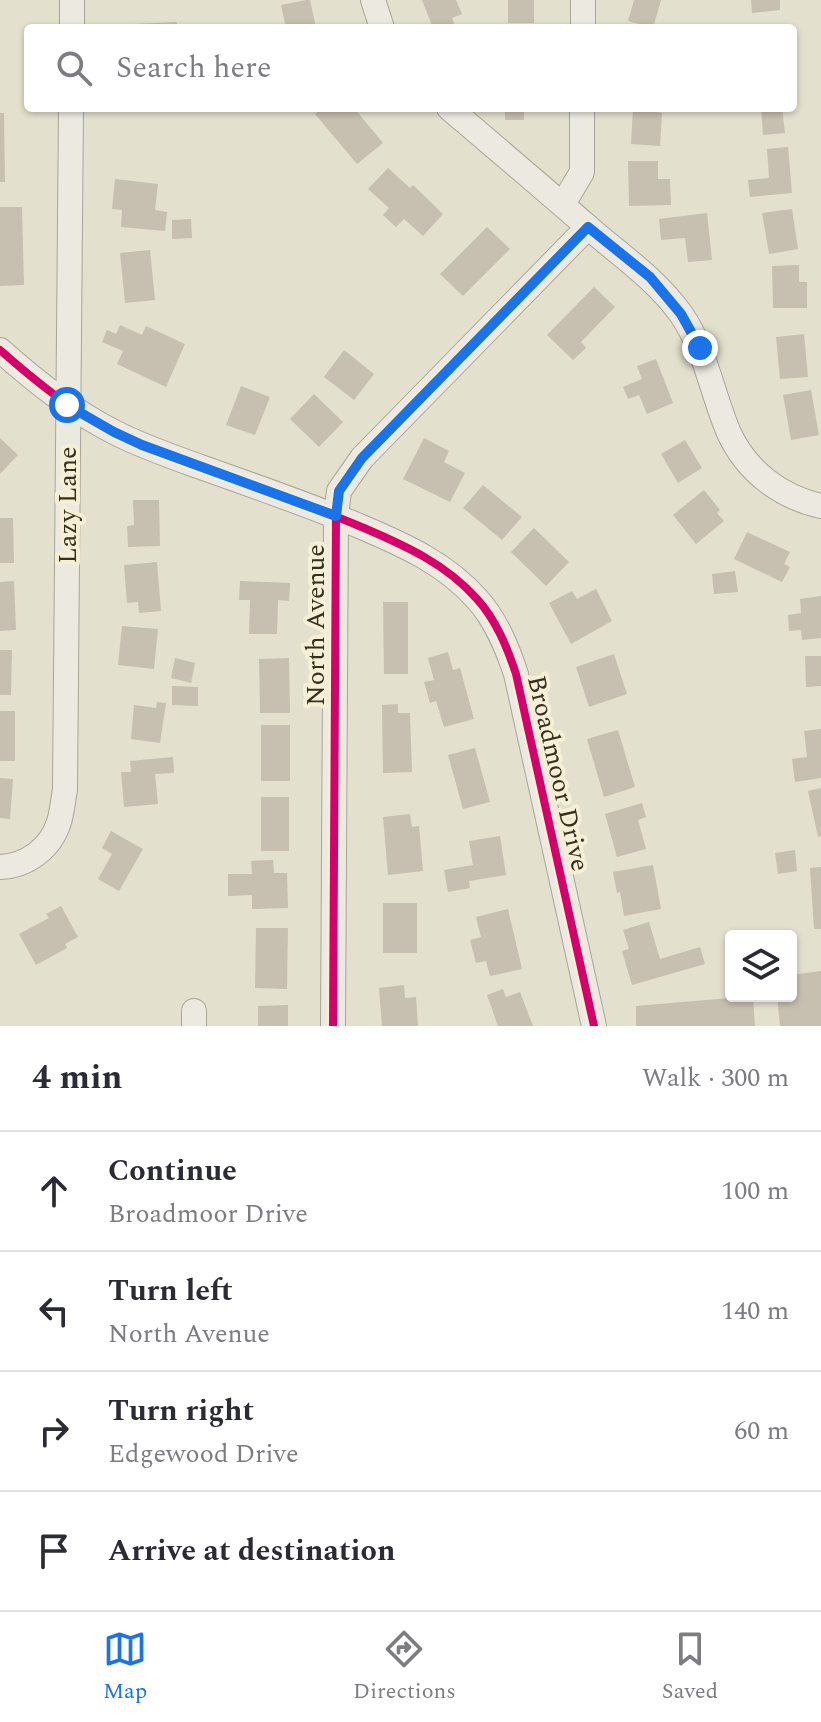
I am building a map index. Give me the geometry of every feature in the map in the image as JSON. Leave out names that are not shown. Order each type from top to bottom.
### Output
[{"type":"street","points":[[72,0],[72,24]]},
{"type":"street","points":[[373,0],[381,24]]},
{"type":"street","points":[[583,0],[583,24]]},
{"type":"street","name":"Lazy Lane","points":[[0,867],[12,867],[43,849],[60,821],[65,790],[71,112]]},
{"type":"street","points":[[454,112],[650,277],[681,314],[700,348],[730,434],[748,462],[768,483],[799,501],[821,506]]},
{"type":"street","points":[[563,204],[582,172],[582,112]]},
{"type":"street","name":"North Avenue","points":[[333,1026],[336,516],[339,491],[362,458],[588,227]]},
{"type":"street","name":"Broadmoor Drive","points":[[0,350],[67,405],[114,432],[336,516],[402,545],[439,565],[479,601],[501,634],[516,674],[594,1026]]},
{"type":"building","points":[[310,0],[315,24],[285,24],[281,5]]},
{"type":"building","points":[[422,0],[456,0],[462,14],[452,18],[454,24],[431,24]]},
{"type":"building","points":[[508,0],[534,0],[534,23],[508,23]]},
{"type":"building","points":[[634,0],[661,0],[654,24],[628,21]]},
{"type":"building","points":[[751,0],[780,0],[780,10],[752,13]]},
{"type":"building","points":[[177,22],[177,24],[133,24]]},
{"type":"building","points":[[357,112],[383,143],[357,164],[315,114]]},
{"type":"building","points":[[505,112],[524,112],[524,120],[505,120]]},
{"type":"building","points":[[633,112],[662,113],[660,146],[631,144]]},
{"type":"building","points":[[761,112],[782,112],[785,133],[763,135]]},
{"type":"building","points":[[0,113],[4,113],[5,182],[0,182]]},
{"type":"building","points":[[788,147],[792,193],[750,197],[748,180],[769,178],[767,149]]},
{"type":"building","points":[[628,161],[658,161],[658,179],[670,179],[671,205],[629,206]]},
{"type":"building","points":[[388,168],[410,188],[413,185],[443,214],[423,236],[404,219],[396,227],[383,215],[389,208],[368,189]]},
{"type":"building","points":[[115,179],[158,184],[155,210],[167,212],[165,231],[121,227],[122,210],[112,209]]},
{"type":"building","points":[[0,207],[22,207],[24,285],[0,286]]},
{"type":"building","points":[[792,209],[798,249],[769,254],[762,213]]},
{"type":"building","points":[[707,213],[712,260],[688,262],[685,238],[661,240],[659,219]]},
{"type":"building","points":[[191,219],[192,238],[172,239],[172,220]]},
{"type":"building","points":[[487,227],[510,249],[463,296],[440,274]]},
{"type":"building","points":[[150,250],[155,300],[125,303],[120,253]]},
{"type":"building","points":[[799,265],[799,282],[807,282],[807,308],[773,308],[772,266]]},
{"type":"building","points":[[594,287],[615,307],[581,342],[586,348],[573,360],[547,335]]},
{"type":"building","points":[[120,325],[142,335],[146,326],[185,344],[166,387],[117,364],[123,351],[102,342],[107,330],[116,334]]},
{"type":"building","points":[[804,334],[808,377],[780,379],[776,337]]},
{"type":"building","points":[[344,350],[374,374],[354,400],[324,377]]},
{"type":"building","points":[[656,359],[673,403],[647,414],[639,395],[628,399],[623,387],[642,379],[637,366]]},
{"type":"building","points":[[241,386],[270,397],[255,435],[226,425]]},
{"type":"building","points":[[811,390],[819,435],[791,440],[783,395]]},
{"type":"building","points":[[314,394],[343,422],[319,447],[290,419]]},
{"type":"building","points":[[0,438],[18,455],[0,474]]},
{"type":"building","points":[[424,438],[449,451],[444,462],[465,473],[450,502],[403,479]]},
{"type":"building","points":[[685,440],[702,468],[678,483],[661,454]]},
{"type":"building","points":[[483,485],[522,517],[502,540],[463,508]]},
{"type":"building","points":[[704,490],[720,510],[717,513],[724,521],[696,544],[673,515]]},
{"type":"building","points":[[133,500],[159,500],[160,546],[128,547],[127,526],[134,525]]},
{"type":"building","points":[[0,518],[13,518],[14,563],[0,563]]},
{"type":"building","points":[[534,528],[569,562],[546,586],[511,552]]},
{"type":"building","points":[[747,532],[790,552],[784,564],[790,567],[782,582],[734,559]]},
{"type":"building","points":[[157,562],[161,611],[139,613],[138,602],[127,603],[124,565]]},
{"type":"building","points":[[735,571],[738,592],[714,594],[712,574]]},
{"type":"building","points":[[14,581],[16,630],[0,631],[0,582]]},
{"type":"building","points":[[240,581],[290,583],[289,601],[278,600],[277,634],[249,634],[250,600],[239,600]]},
{"type":"building","points":[[596,589],[612,621],[571,644],[549,603],[572,591],[577,599]]},
{"type":"building","points":[[821,596],[821,638],[802,640],[801,630],[789,631],[788,615],[801,613],[800,599]]},
{"type":"building","points":[[383,602],[408,602],[408,674],[384,674]]},
{"type":"building","points":[[122,626],[158,629],[154,669],[118,665]]},
{"type":"building","points":[[0,650],[12,650],[11,695],[0,695]]},
{"type":"building","points":[[448,652],[453,670],[460,668],[474,719],[444,727],[436,701],[430,703],[424,682],[434,680],[428,658]]},
{"type":"building","points":[[614,654],[627,694],[589,707],[576,667]]},
{"type":"building","points":[[805,656],[821,656],[821,686],[806,687]]},
{"type":"building","points":[[175,658],[195,663],[191,683],[171,678]]},
{"type":"building","points":[[289,658],[290,713],[260,713],[259,659]]},
{"type":"building","points":[[172,686],[198,687],[198,706],[172,705]]},
{"type":"building","points":[[157,702],[166,703],[160,743],[131,739],[134,705],[156,708]]},
{"type":"building","points":[[398,704],[398,713],[410,713],[412,772],[383,773],[382,705]]},
{"type":"building","points":[[0,711],[15,711],[15,761],[0,761]]},
{"type":"building","points":[[261,725],[290,725],[290,781],[261,781]]},
{"type":"building","points":[[821,729],[821,778],[795,782],[792,759],[807,757],[804,731]]},
{"type":"building","points":[[618,730],[635,787],[604,797],[587,739]]},
{"type":"building","points":[[475,748],[490,802],[463,809],[448,755]]},
{"type":"building","points":[[173,757],[174,773],[155,774],[158,804],[124,807],[121,772],[131,772],[130,761]]},
{"type":"building","points":[[0,778],[13,779],[10,819],[0,818]]},
{"type":"building","points":[[821,788],[821,836],[818,837],[808,791]]},
{"type":"building","points":[[261,797],[289,797],[289,851],[261,851]]},
{"type":"building","points":[[642,803],[646,817],[638,820],[646,849],[617,857],[605,814]]},
{"type":"building","points":[[410,814],[412,827],[419,826],[423,871],[388,875],[383,817]]},
{"type":"building","points":[[111,831],[143,849],[119,891],[98,879],[112,854],[102,848]]},
{"type":"building","points":[[500,836],[506,875],[469,881],[470,888],[448,892],[444,870],[473,865],[469,841]]},
{"type":"building","points":[[795,850],[797,871],[778,874],[775,853]]},
{"type":"building","points":[[273,860],[274,873],[287,873],[288,908],[252,909],[252,895],[228,896],[228,874],[252,874],[251,861]]},
{"type":"building","points":[[653,865],[661,909],[624,916],[613,872]]},
{"type":"building","points":[[821,867],[821,929],[814,929],[810,868]]},
{"type":"building","points":[[383,903],[417,903],[417,953],[383,953]]},
{"type":"building","points":[[61,906],[78,937],[65,944],[67,948],[36,965],[19,934],[49,918],[46,914]]},
{"type":"building","points":[[508,909],[522,969],[490,976],[486,961],[476,963],[470,940],[481,937],[476,917]]},
{"type":"building","points":[[649,922],[660,959],[700,947],[705,964],[632,985],[622,951],[629,949],[623,930]]},
{"type":"building","points":[[256,928],[288,928],[287,989],[255,988]]},
{"type":"building","points":[[821,971],[821,1026],[780,1026],[778,1002],[797,1002],[797,974]]},
{"type":"building","points":[[404,985],[405,998],[416,997],[418,1026],[382,1026],[379,988]]},
{"type":"building","points":[[503,989],[506,997],[520,992],[533,1026],[498,1026],[487,995]]},
{"type":"building","points":[[725,998],[725,1002],[753,1002],[755,1026],[636,1026],[636,1006]]},
{"type":"building","points":[[288,1005],[288,1026],[258,1026],[258,1006]]},
{"type":"cycle path","points":[[333,1026],[336,516],[339,491],[362,458],[588,227]]},
{"type":"cycle path","points":[[0,350],[54,394],[114,432],[166,455],[323,511],[395,542],[439,566],[477,599],[500,634],[516,674],[594,1026]]},
{"type":"route","points":[[67,405],[142,445],[336,516],[339,491],[353,468],[588,227],[650,277],[681,314],[700,348]]}]
